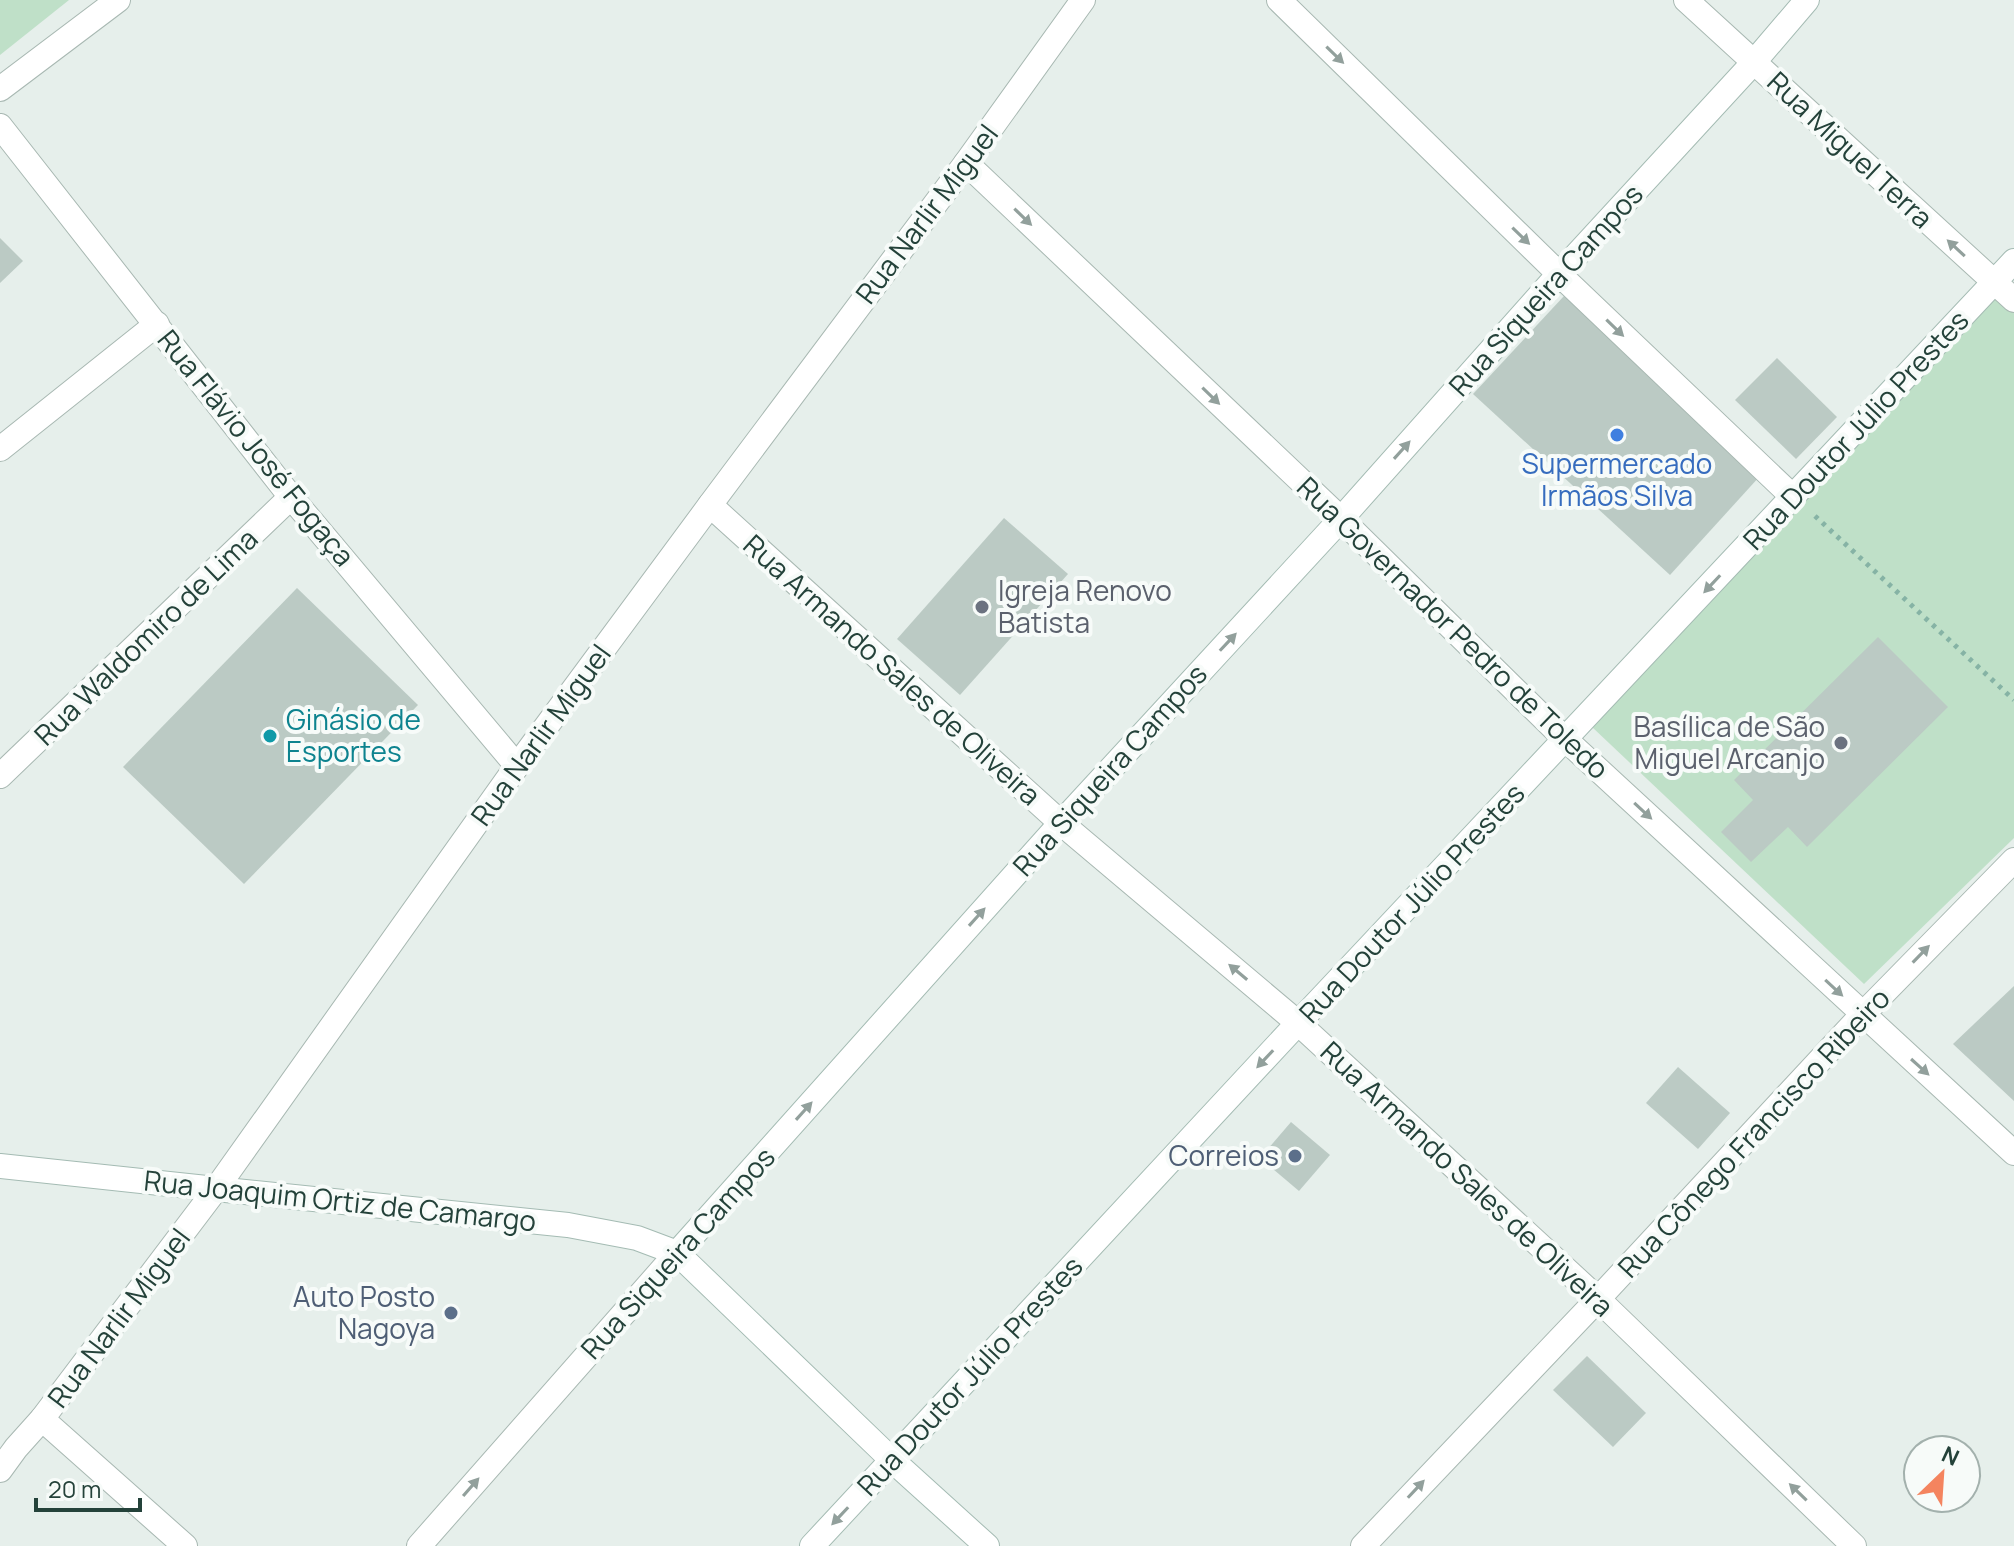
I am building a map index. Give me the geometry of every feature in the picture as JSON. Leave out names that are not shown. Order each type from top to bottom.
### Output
[{"type":"street","points":[[0,89],[118,0]]},
{"type":"street","name":"Rua Narlir Miguel","points":[[0,1470],[8,1445],[42,1419],[216,1189],[517,766],[966,163],[1083,0]]},
{"type":"street","points":[[1279,0],[1793,497]]},
{"type":"street","name":"Rua Miguel Terra","points":[[1686,0],[2014,300]]},
{"type":"street","name":"Rua Siqueira Campos","points":[[419,1546],[1061,823],[1341,519],[1807,0]]},
{"type":"street","name":"Rua Flávio José Fogaça","points":[[0,126],[291,497],[517,766]]},
{"type":"street","name":"Rua Governador Pedro de Toledo","points":[[966,163],[1341,519],[1565,739],[2014,1153]]},
{"type":"street","name":"Rua Doutor Júlio Prestes","points":[[812,1546],[2014,261]]},
{"type":"street","points":[[0,449],[157,324]]},
{"type":"street","name":"Rua Waldomiro de Lima","points":[[0,776],[291,497]]},
{"type":"street","name":"Rua Armando Sales de Oliveira","points":[[710,505],[1061,823],[1298,1023],[1598,1299],[1854,1546]]},
{"type":"street","name":"Rua Cônego Francisco Ribeiro","points":[[1363,1546],[1862,1015],[2014,860]]},
{"type":"street","name":"Rua Joaquim Ortiz de Camargo","points":[[0,1166],[568,1225],[637,1238],[677,1253]]},
{"type":"street","points":[[677,1253],[892,1460],[987,1546]]},
{"type":"street","points":[[42,1419],[185,1546]]},
{"type":"path","points":[[1793,497],[2014,700]]},
{"type":"green space","points":[[0,0],[69,0],[0,55]]},
{"type":"green space","points":[[1996,290],[2014,306],[2014,838],[1864,984],[1592,727]]},
{"type":"building","points":[[0,238],[23,261],[0,283]]},
{"type":"building","name":"Supermercado Irmãos Silva","points":[[1564,296],[1760,476],[1670,575],[1473,394]]},
{"type":"building","points":[[1777,358],[1837,417],[1796,459],[1735,400]]},
{"type":"building","name":"Igreja Renovo Batista","points":[[1004,518],[1068,574],[960,695],[897,639]]},
{"type":"building","name":"Ginásio de Esportes","points":[[297,588],[418,705],[244,884],[123,767]]},
{"type":"building","name":"Basílica de São Miguel Arcanjo","points":[[1878,637],[1948,707],[1807,847],[1788,827],[1751,862],[1721,832],[1753,800],[1734,780]]},
{"type":"building","points":[[2014,986],[2014,1101],[1953,1044]]},
{"type":"building","points":[[1678,1067],[1730,1113],[1698,1149],[1646,1103]]},
{"type":"building","name":"Correios","points":[[1291,1122],[1330,1155],[1299,1191],[1260,1158]]},
{"type":"building","points":[[1587,1356],[1646,1413],[1613,1447],[1553,1390]]},
{"type":"place","name":"Supermercado Irmãos Silva","points":[[1617,435]]},
{"type":"place","name":"Igreja Renovo Batista","points":[[982,607]]},
{"type":"place","name":"Ginásio de Esportes","points":[[270,736]]},
{"type":"place","name":"Basílica de São Miguel Arcanjo","points":[[1841,743]]},
{"type":"place","name":"Correios","points":[[1295,1156]]},
{"type":"place","name":"Auto Posto Nagoya","points":[[451,1313]]}]
